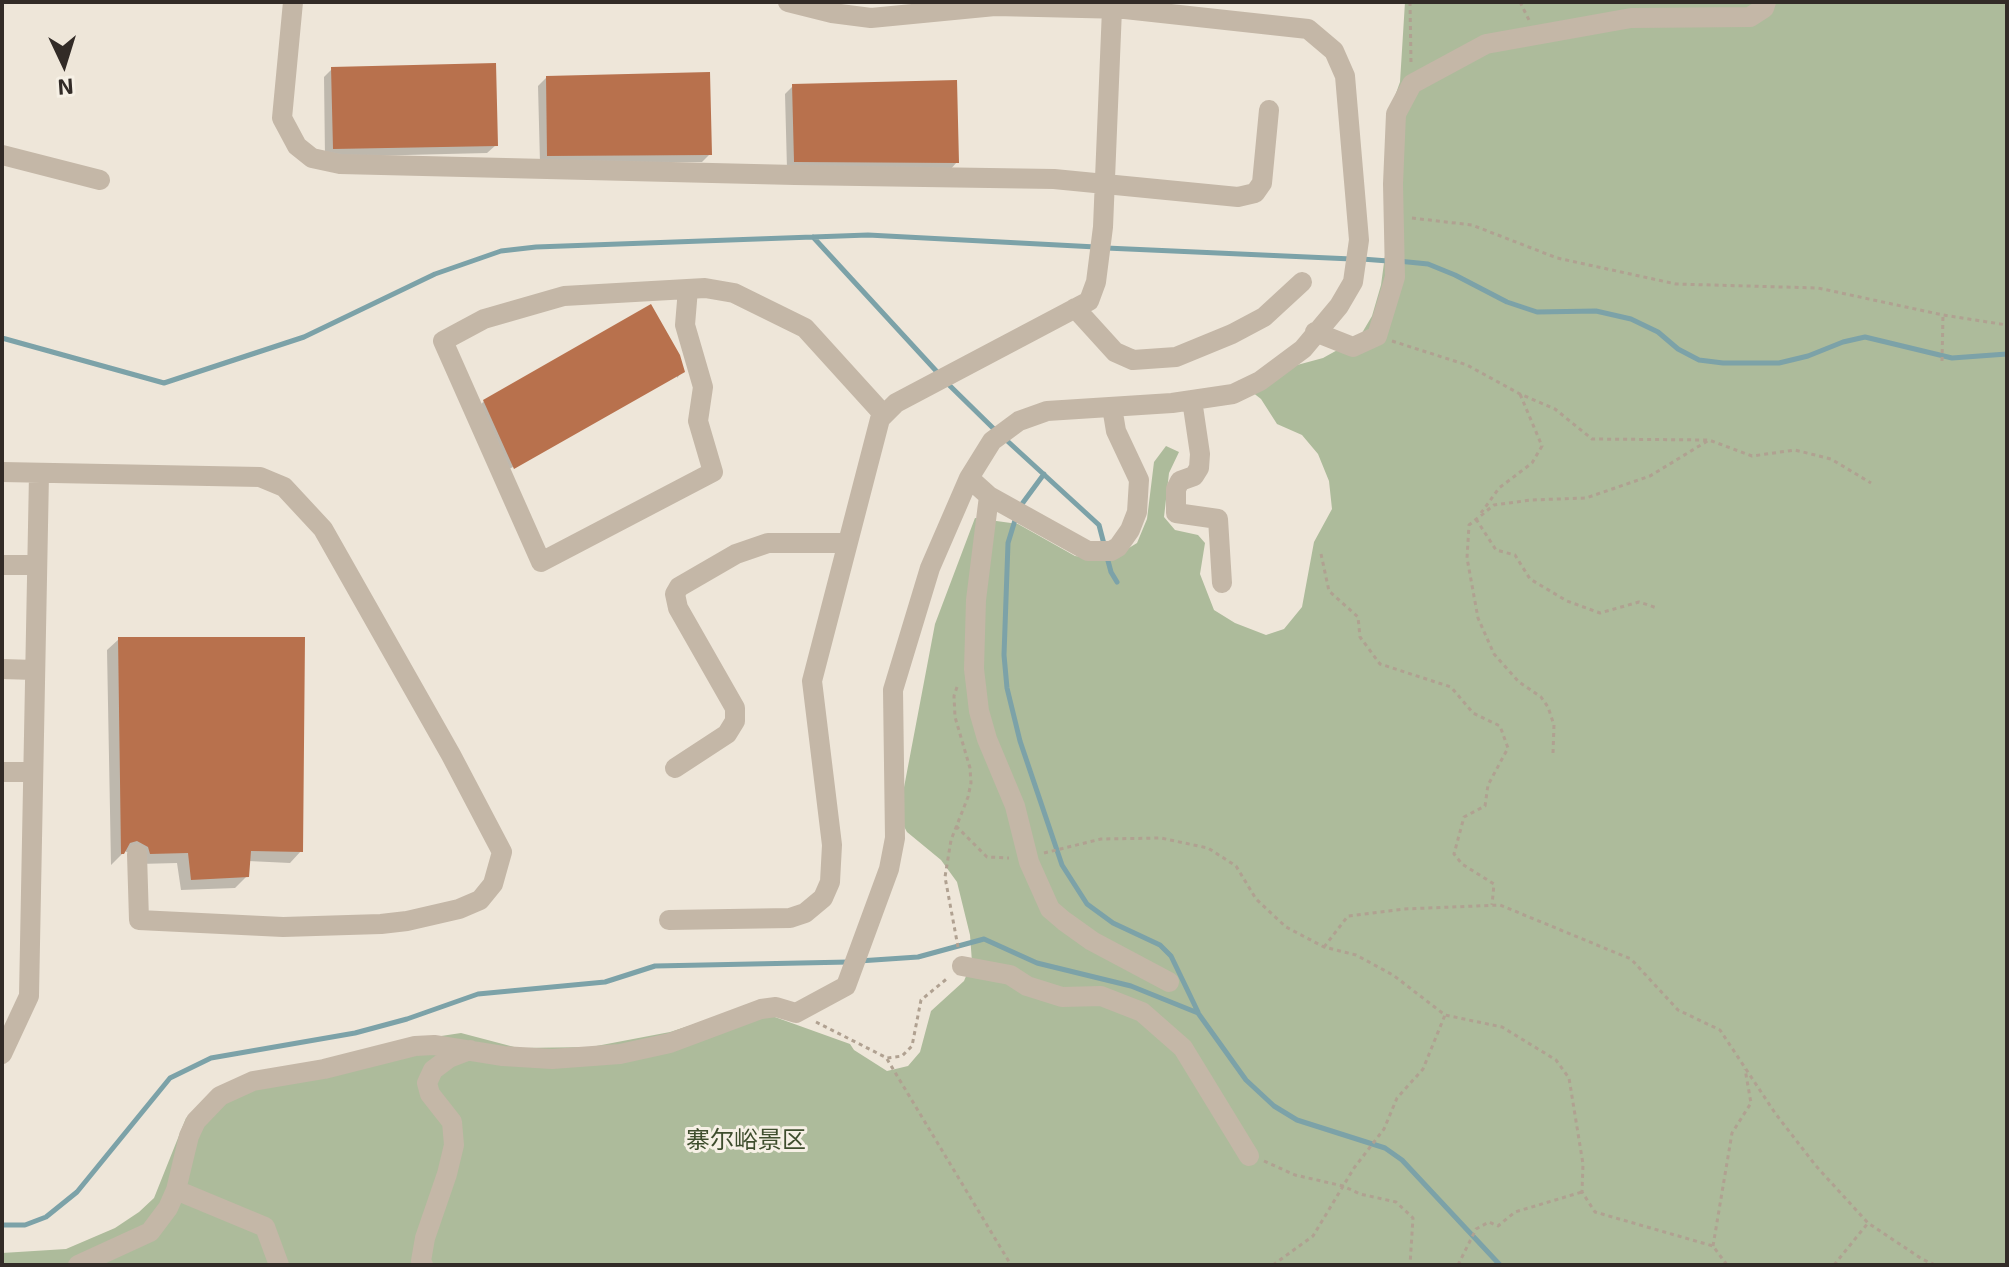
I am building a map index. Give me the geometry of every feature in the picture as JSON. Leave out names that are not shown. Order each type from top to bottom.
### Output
[{"type":"street","points":[[293,2],[282,118],[297,146],[312,158],[340,164],[1054,179],[1238,197],[1255,193],[1262,183],[1269,110]]},
{"type":"street","points":[[78,1265],[150,1232],[168,1208],[176,1190],[189,1136],[196,1121],[220,1096],[253,1081],[324,1069],[415,1046],[552,1059],[620,1054],[670,1043],[761,1009],[776,1007],[796,1013],[846,986],[889,869],[895,838],[893,690],[930,568],[969,478],[1000,435],[1019,421],[1047,411],[1192,400],[1233,394],[1260,381],[1303,349],[1339,306],[1353,282],[1359,244],[1345,76],[1334,51],[1308,29],[1112,9],[995,6],[871,18],[832,13],[788,2]]},
{"type":"street","points":[[1315,332],[1353,347],[1377,336],[1395,277],[1393,184],[1396,114],[1412,84],[1486,44],[1631,18],[1750,17],[1764,8],[1766,2]]},
{"type":"street","points":[[669,920],[790,918],[805,913],[823,898],[830,882],[832,845],[812,681],[877,429],[884,415],[896,403],[1089,301],[1096,282],[1103,227],[1112,9]]},
{"type":"street","points":[[2,155],[100,180]]},
{"type":"street","points":[[1075,308],[1115,352],[1133,360],[1176,357],[1264,317],[1302,282]]},
{"type":"street","points":[[688,289],[685,325],[703,387],[698,421],[713,472],[541,562],[443,341],[484,319],[564,296],[705,288],[734,293],[805,328],[884,415]]},
{"type":"street","points":[[1192,400],[1200,454],[1199,468],[1194,476],[1180,481],[1176,489],[1176,513],[1218,519],[1222,583]]},
{"type":"street","points":[[969,478],[989,496],[1088,551],[1104,551],[1130,530],[1139,498],[1139,480],[1116,431],[1112,407]]},
{"type":"street","points":[[2,472],[260,477],[284,487],[323,529],[451,755],[502,852],[493,884],[480,900],[459,909],[381,924],[283,927],[139,920],[137,854]]},
{"type":"street","points":[[2,1054],[29,996],[39,474]]},
{"type":"street","points":[[989,496],[976,600],[975,656],[979,711],[987,739],[1015,806],[1028,856],[1050,909],[1092,941],[1169,982]]},
{"type":"street","points":[[675,768],[727,734],[735,721],[735,708],[678,608],[675,594],[679,587],[736,554],[768,543],[847,543]]},
{"type":"street","points":[[2,565],[37,565]]},
{"type":"street","points":[[2,669],[35,670]]},
{"type":"street","points":[[2,772],[33,772]]},
{"type":"street","points":[[961,961],[1010,975],[1027,986],[1062,997],[1101,996],[1142,1012],[1183,1048],[1249,1156]]},
{"type":"street","points":[[423,1265],[425,1238],[454,1145],[452,1122],[430,1094],[427,1083],[433,1070],[449,1058],[470,1050]]},
{"type":"street","points":[[176,1190],[265,1227],[279,1265]]},
{"type":"path","points":[[1410,2],[1412,84]]},
{"type":"path","points":[[1395,216],[1472,225],[1557,258],[1676,284],[1818,288],[1943,315],[2007,325]]},
{"type":"path","points":[[1942,361],[1943,315]]},
{"type":"path","points":[[1377,336],[1467,365],[1555,409],[1592,439],[1709,440],[1752,456],[1795,450],[1831,459],[1871,483]]},
{"type":"path","points":[[1476,519],[1499,488],[1532,463],[1542,446],[1520,394]]},
{"type":"path","points":[[1553,753],[1554,725],[1548,707],[1541,697],[1519,682],[1494,654],[1478,618],[1467,558],[1469,525],[1494,505],[1586,498],[1650,476],[1709,440]]},
{"type":"path","points":[[1476,519],[1496,550],[1515,555],[1530,579],[1567,601],[1600,613],[1639,602],[1657,608]]},
{"type":"path","points":[[1321,554],[1329,591],[1358,617],[1360,637],[1380,664],[1451,687],[1473,713],[1500,726],[1508,748],[1488,785],[1485,806],[1464,817],[1454,854],[1462,864],[1494,884],[1492,905]]},
{"type":"path","points":[[887,1058],[902,1056],[912,1046],[921,1000],[961,961],[945,877],[951,840],[971,783],[970,768],[955,717],[954,696],[959,680],[975,656]]},
{"type":"path","points":[[956,826],[987,857],[1028,856],[1101,839],[1161,838],[1208,848],[1236,866],[1256,899],[1286,927],[1324,947],[1356,955],[1393,975],[1445,1015],[1502,1027],[1556,1060],[1569,1078],[1583,1164],[1582,1192],[1595,1212],[1713,1246],[1727,1265]]},
{"type":"path","points":[[1324,947],[1348,916],[1404,909],[1500,905],[1631,959],[1678,1010],[1720,1030],[1816,1166],[1868,1223],[1935,1265]]},
{"type":"path","points":[[796,1013],[887,1058],[1011,1265]]},
{"type":"path","points":[[1273,1265],[1313,1236],[1365,1152],[1384,1129],[1397,1098],[1423,1069],[1445,1015]]},
{"type":"path","points":[[1713,1246],[1732,1133],[1751,1103],[1745,1068]]},
{"type":"path","points":[[1249,1156],[1295,1175],[1396,1202],[1413,1218],[1410,1265]]},
{"type":"path","points":[[1458,1265],[1476,1229],[1489,1222],[1498,1226],[1515,1212],[1582,1192]]},
{"type":"path","points":[[1834,1265],[1868,1223]]},
{"type":"green space","name":"寨尔峪景区","points":[[1405,2],[2007,2],[2007,1265],[2,1265],[2,1253],[66,1249],[115,1228],[139,1212],[154,1198],[186,1118],[217,1093],[408,1041],[461,1033],[518,1048],[591,1047],[670,1032],[747,1007],[850,1044],[854,1050],[887,1071],[908,1066],[920,1052],[931,1011],[964,981],[972,962],[970,935],[957,882],[941,860],[907,832],[900,819],[935,624],[975,518],[1018,524],[1075,556],[1098,559],[1116,556],[1137,543],[1147,519],[1154,462],[1166,446],[1179,452],[1169,473],[1164,517],[1175,530],[1198,535],[1205,543],[1200,574],[1214,610],[1235,623],[1266,635],[1284,629],[1302,607],[1314,542],[1332,509],[1329,481],[1318,454],[1302,435],[1277,424],[1261,399],[1238,381],[1323,358],[1359,338],[1372,316],[1381,285],[1386,248],[1390,110],[1400,82]]},
{"type":"building","points":[[496,63],[498,146],[333,149],[331,67]]},
{"type":"building","points":[[710,72],[712,155],[547,156],[546,76]]},
{"type":"building","points":[[957,80],[959,163],[794,162],[792,84]]},
{"type":"building","points":[[651,304],[680,355],[685,372],[514,469],[483,400]]},
{"type":"building","points":[[118,637],[305,637],[303,852],[251,851],[249,877],[191,880],[188,853],[150,854],[148,847],[137,841],[130,843],[121,854]]},
{"type":"waterway","points":[[2,338],[164,383],[304,337],[435,274],[501,251],[536,247],[868,235],[1096,247]]},
{"type":"waterway","points":[[813,237],[939,374]]},
{"type":"waterway","points":[[1106,248],[1352,259]]},
{"type":"waterway","points":[[1362,259],[1388,261]]},
{"type":"waterway","points":[[1398,261],[1428,264],[1507,302],[1537,312],[1596,311],[1631,319],[1658,332],[1678,349],[1699,360],[1779,363],[1865,337],[1952,358],[2007,354]]},
{"type":"waterway","points":[[945,381],[995,430]]},
{"type":"waterway","points":[[1003,437],[1099,525],[1105,548]]},
{"type":"waterway","points":[[1019,508],[1044,474]]},
{"type":"waterway","points":[[1016,517],[1008,543],[1004,655],[1007,688],[1020,741],[1062,865],[1087,904],[1113,923],[1160,945],[1171,956],[1198,1012]]},
{"type":"waterway","points":[[1107,557],[1117,582]]},
{"type":"waterway","points":[[859,961],[918,957],[984,939],[1037,963],[1131,986],[1198,1013],[1246,1080],[1274,1106],[1297,1120],[1385,1148],[1402,1160],[1500,1265]]},
{"type":"waterway","points":[[2,1225],[25,1225],[46,1217],[77,1192],[170,1078],[211,1058],[355,1033],[478,994],[605,982],[655,966],[849,962]]}]
